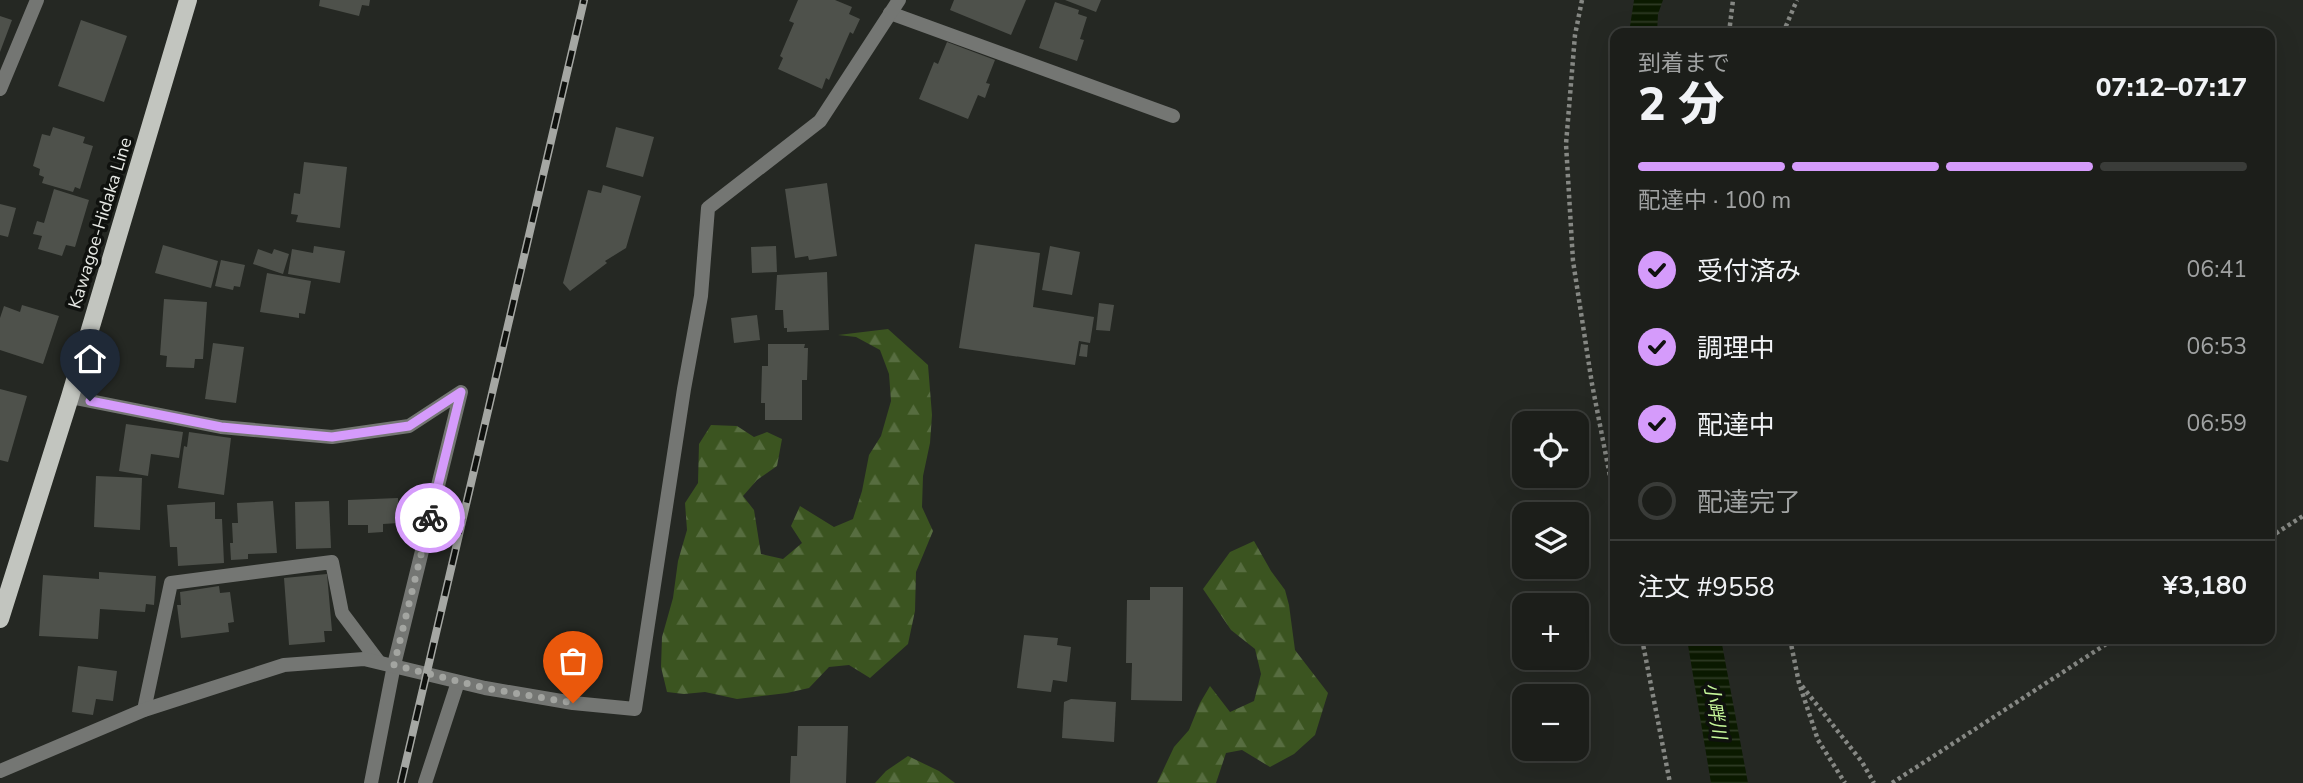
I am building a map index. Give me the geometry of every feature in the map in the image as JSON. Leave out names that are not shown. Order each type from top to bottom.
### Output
[{"type":"main road","name":"Kawagoe-Hidaka Line","points":[[0,619],[70,397],[188,0]]},
{"type":"street","points":[[0,89],[37,0]]},
{"type":"street","points":[[0,771],[144,710],[284,665],[364,659],[458,682],[573,703],[635,709],[684,389],[701,296],[708,208],[820,121],[899,0]]},
{"type":"street","points":[[890,13],[1173,116]]},
{"type":"street","points":[[70,397],[221,427],[332,437],[409,426],[461,392],[394,665],[371,783]]},
{"type":"street","points":[[144,710],[171,583],[332,562],[342,613],[378,662]]},
{"type":"street","points":[[425,783],[458,682]]},
{"type":"path","points":[[1582,0],[1575,35],[1566,144],[1573,261],[1592,384],[1610,476]]},
{"type":"path","points":[[1730,28],[1733,0]]},
{"type":"path","points":[[1785,28],[1797,0]]},
{"type":"path","points":[[2275,534],[2303,516]]},
{"type":"path","points":[[1643,644],[1670,783]]},
{"type":"path","points":[[1791,644],[1799,682],[1818,740],[1845,783]]},
{"type":"path","points":[[1892,783],[2106,644]]},
{"type":"path","points":[[1799,682],[1862,762],[1874,783]]},
{"type":"green space","points":[[888,329],[928,365],[932,415],[930,443],[923,476],[922,507],[933,531],[916,572],[915,611],[908,644],[870,678],[849,665],[829,667],[809,688],[787,693],[737,699],[705,692],[667,692],[661,667],[662,637],[687,530],[685,503],[698,483],[699,444],[711,425],[737,426],[754,437],[767,432],[782,439],[777,466],[757,480],[743,496],[754,510],[761,554],[783,559],[802,543],[791,526],[800,506],[834,527],[853,519],[869,455],[881,436],[891,401],[889,374],[880,350],[856,337],[838,335]]},
{"type":"green space","points":[[1254,541],[1285,590],[1295,650],[1328,693],[1315,735],[1294,754],[1270,767],[1242,750],[1226,753],[1216,783],[1157,783],[1174,747],[1189,730],[1210,686],[1230,712],[1254,701],[1261,674],[1255,649],[1231,630],[1203,589],[1230,552]]},
{"type":"green space","points":[[908,756],[939,771],[955,783],[875,783],[886,771]]},
{"type":"water","points":[[1634,0],[1663,0],[1657,28],[1630,28]]},
{"type":"water","name":"小畔川","points":[[1688,644],[1722,644],[1748,783],[1711,783]]},
{"type":"building","points":[[320,0],[370,0],[369,6],[362,5],[359,16],[319,6]]},
{"type":"building","points":[[798,0],[835,0],[852,7],[849,14],[860,19],[853,34],[850,32],[829,80],[826,78],[822,89],[778,69],[783,58],[780,56],[794,23],[789,21]]},
{"type":"building","points":[[954,0],[1026,0],[1011,35],[950,10]]},
{"type":"building","points":[[1065,0],[1101,0],[1096,12]]},
{"type":"building","points":[[1055,2],[1079,10],[1078,14],[1087,17],[1080,39],[1084,40],[1077,61],[1039,48]]},
{"type":"building","points":[[0,16],[12,20],[0,52]]},
{"type":"building","points":[[81,20],[127,36],[104,102],[58,86]]},
{"type":"building","points":[[947,42],[995,60],[986,83],[990,84],[985,98],[978,95],[968,119],[919,99],[934,62],[938,64]]},
{"type":"building","points":[[53,127],[85,137],[83,143],[93,146],[80,189],[75,187],[73,192],[42,183],[44,177],[39,175],[40,169],[33,166],[42,134],[50,136]]},
{"type":"building","points":[[616,127],[654,137],[643,177],[606,167]]},
{"type":"building","points":[[304,162],[347,167],[340,228],[296,222],[298,215],[291,214],[294,193],[300,194]]},
{"type":"building","points":[[827,183],[837,256],[809,260],[808,256],[795,258],[785,189]]},
{"type":"building","points":[[603,185],[641,196],[626,248],[605,261],[607,263],[570,291],[563,283],[588,190],[601,193]]},
{"type":"building","points":[[54,189],[89,200],[75,247],[66,245],[62,256],[38,249],[42,236],[33,234],[37,221],[44,223]]},
{"type":"building","points":[[0,204],[16,208],[8,237],[0,235]]},
{"type":"building","points":[[975,244],[1040,253],[1033,307],[1094,317],[1090,343],[1079,341],[1075,365],[959,348]]},
{"type":"building","points":[[163,245],[218,261],[211,288],[155,273]]},
{"type":"building","points":[[314,246],[345,251],[340,283],[288,274],[292,249],[313,253]]},
{"type":"building","points":[[776,246],[777,272],[752,273],[751,247]]},
{"type":"building","points":[[1050,246],[1080,252],[1072,295],[1042,290]]},
{"type":"building","points":[[258,249],[272,254],[274,249],[289,254],[283,274],[253,264]]},
{"type":"building","points":[[221,260],[245,265],[240,287],[234,286],[233,290],[215,286]]},
{"type":"building","points":[[827,272],[829,330],[787,332],[787,328],[784,328],[783,310],[775,310],[777,275]]},
{"type":"building","points":[[267,273],[311,281],[305,314],[299,313],[299,318],[260,312]]},
{"type":"building","points":[[164,299],[207,302],[203,359],[195,359],[194,368],[166,367],[167,356],[160,355]]},
{"type":"building","points":[[1099,303],[1114,305],[1110,331],[1096,330]]},
{"type":"building","points":[[22,305],[59,316],[43,364],[0,350],[0,318],[4,306],[20,312]]},
{"type":"building","points":[[757,315],[760,340],[734,343],[731,318]]},
{"type":"building","points":[[213,343],[244,347],[236,403],[205,399]]},
{"type":"building","points":[[768,344],[805,344],[804,348],[808,348],[807,380],[802,380],[802,420],[765,420],[765,403],[761,403],[762,366],[768,366]]},
{"type":"building","points":[[1081,344],[1088,345],[1087,357],[1079,356]]},
{"type":"building","points":[[0,389],[27,396],[8,462],[0,460]]},
{"type":"building","points":[[126,424],[183,432],[179,458],[151,454],[148,476],[119,471]]},
{"type":"building","points":[[189,432],[231,438],[224,495],[178,488],[184,446],[187,447]]},
{"type":"building","points":[[96,476],[142,478],[140,530],[94,527]]},
{"type":"building","points":[[398,498],[399,523],[383,524],[383,532],[368,533],[368,525],[348,525],[348,500]]},
{"type":"building","points":[[273,501],[277,553],[248,554],[248,559],[231,560],[232,523],[238,523],[237,503]]},
{"type":"building","points":[[329,501],[331,548],[296,549],[295,502]]},
{"type":"building","points":[[215,502],[215,519],[222,519],[224,563],[178,566],[177,547],[170,547],[167,505]]},
{"type":"building","points":[[99,572],[156,576],[154,605],[146,604],[145,612],[100,609],[98,639],[39,636],[43,575],[99,579]]},
{"type":"building","points":[[327,574],[332,631],[324,631],[325,642],[289,645],[284,578]]},
{"type":"building","points":[[219,586],[220,593],[230,592],[234,622],[228,623],[229,632],[181,638],[177,605],[181,605],[180,592]]},
{"type":"building","points":[[1150,587],[1183,587],[1182,701],[1131,700],[1132,663],[1126,663],[1127,600],[1150,600]]},
{"type":"building","points":[[1024,635],[1058,638],[1057,645],[1071,647],[1067,682],[1053,680],[1051,692],[1017,688]]},
{"type":"building","points":[[78,666],[117,671],[113,701],[96,699],[93,715],[72,712]]},
{"type":"building","points":[[1071,699],[1116,702],[1114,742],[1062,738],[1064,702]]},
{"type":"building","points":[[798,726],[848,726],[846,783],[790,783],[791,756],[797,756]]},
{"type":"railway","points":[[401,783],[584,0]]},
{"type":"way so far","points":[[430,518],[394,665],[485,688],[573,703]]},
{"type":"route","points":[[90,401],[221,427],[332,437],[409,426],[461,392],[430,518]]}]
